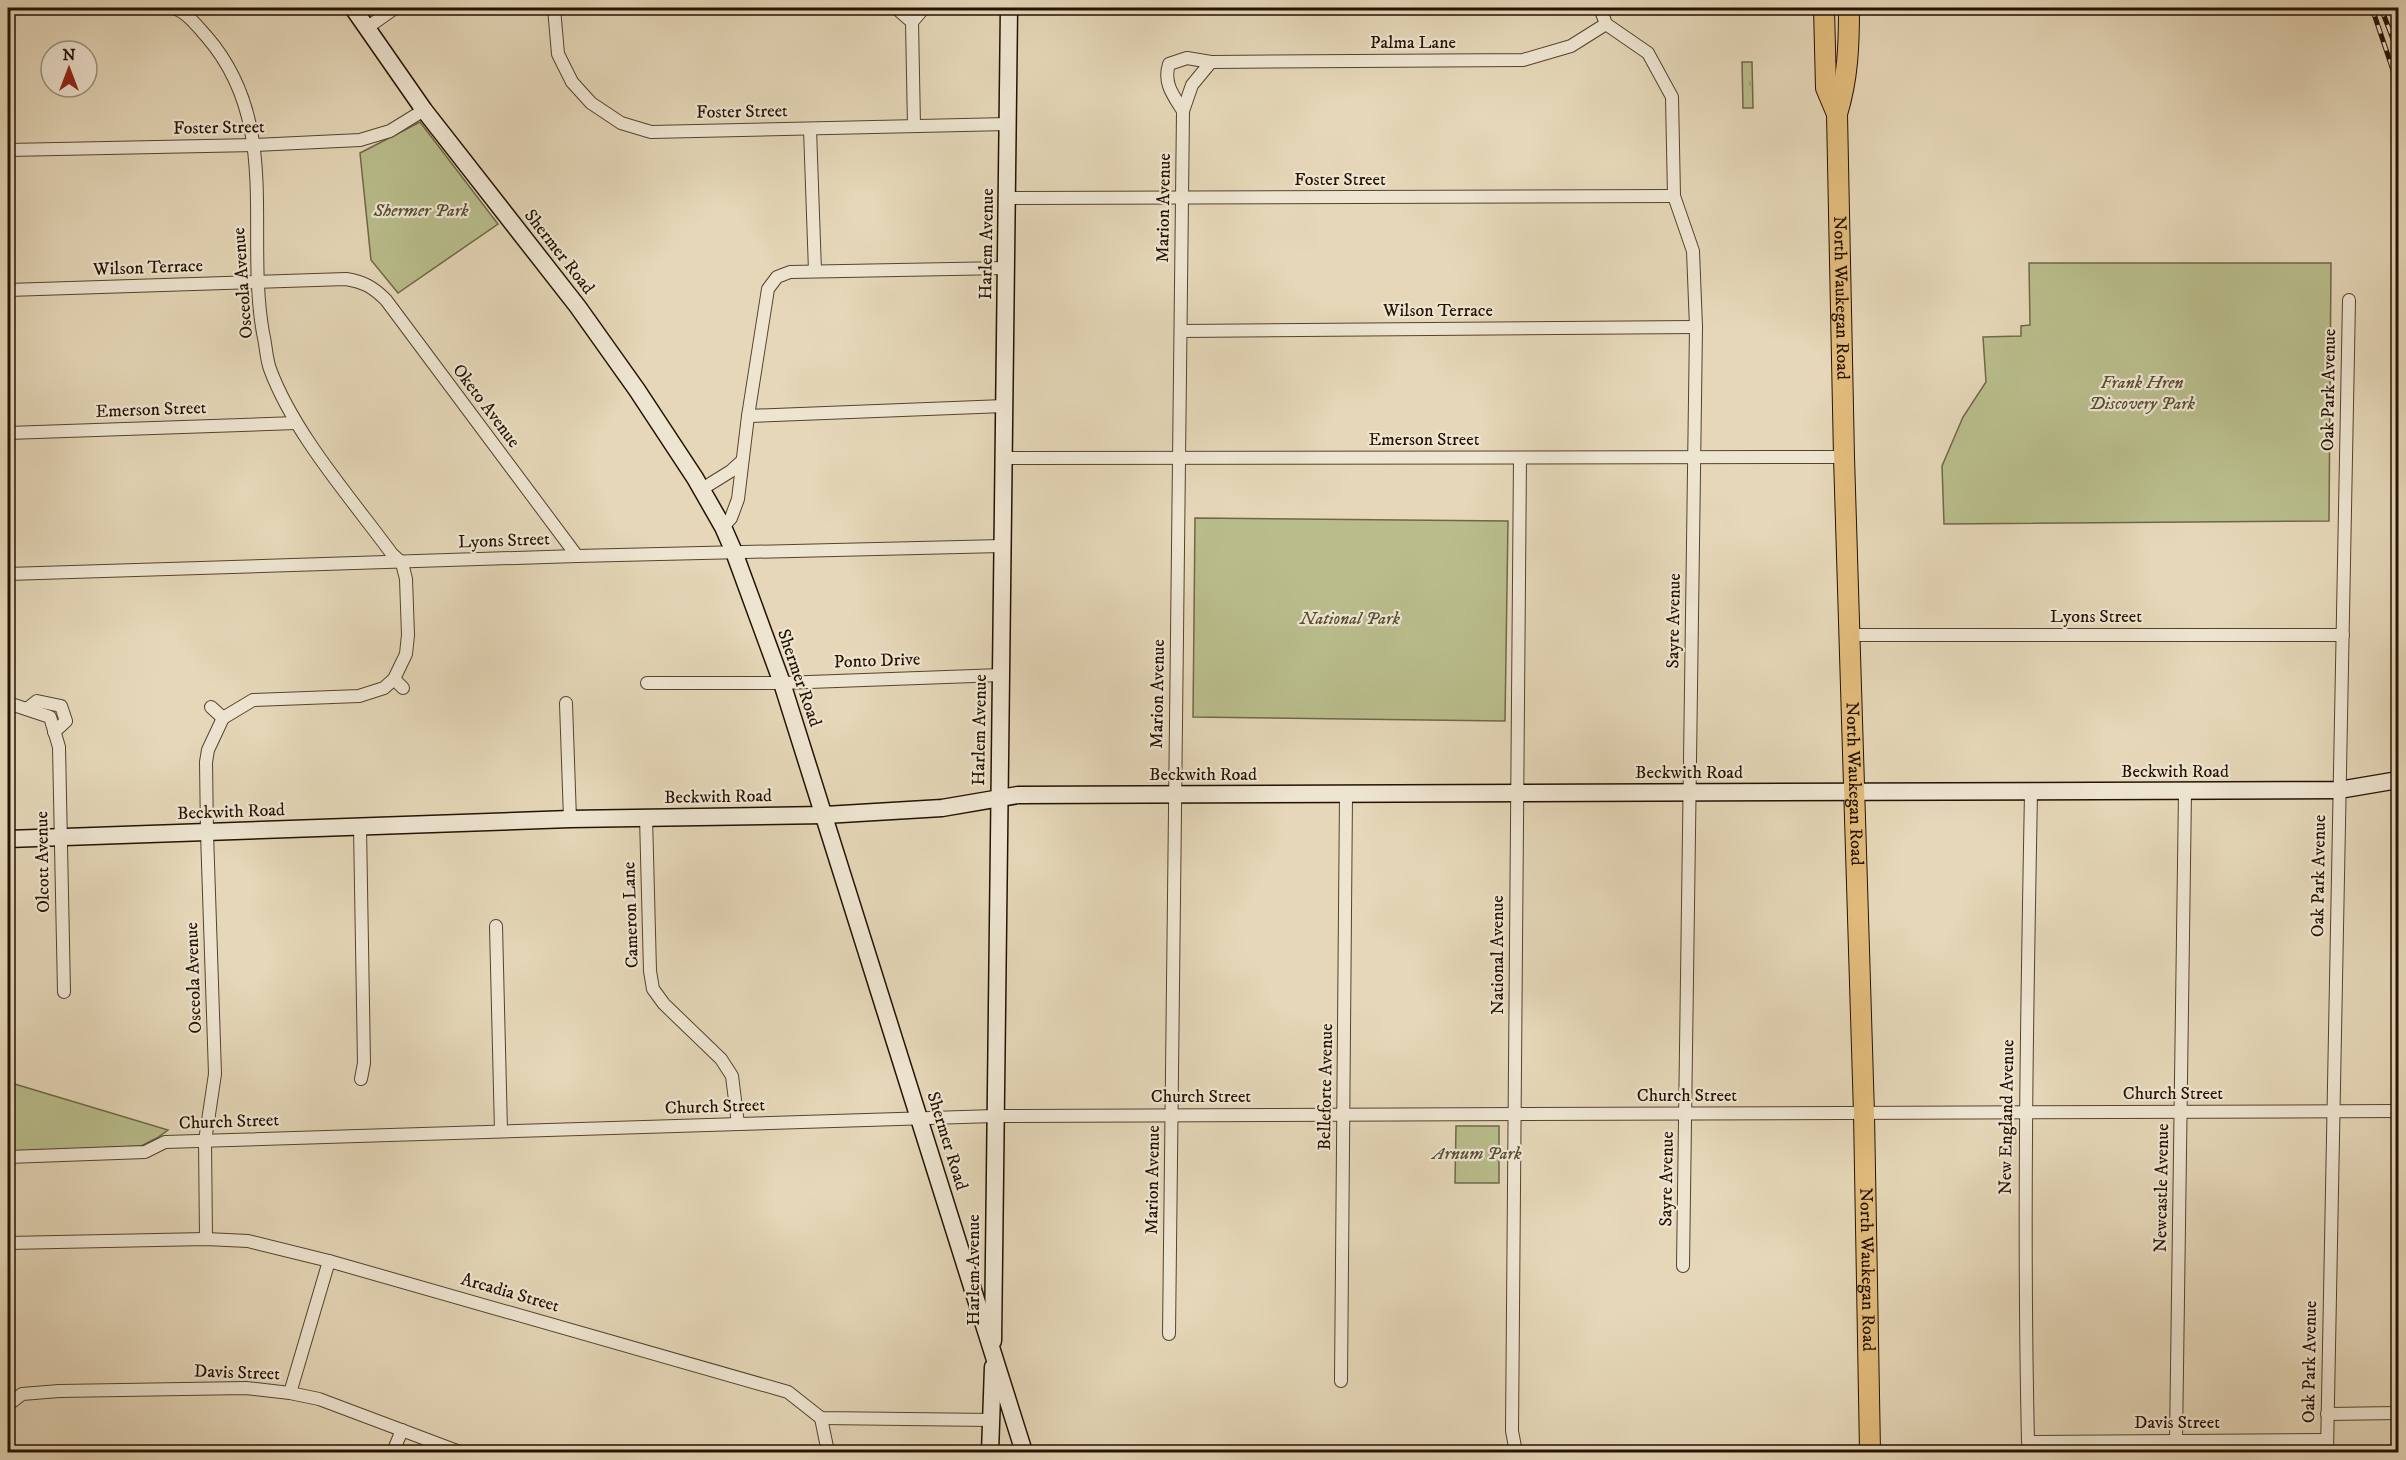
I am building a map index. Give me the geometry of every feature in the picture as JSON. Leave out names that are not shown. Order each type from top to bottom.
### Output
[{"type":"main road","name":"Shermer Road","points":[[353,8],[424,110],[584,316],[637,390],[702,489],[723,527],[782,683],[825,815],[1024,1452]]},
{"type":"main road","name":"Harlem Avenue","points":[[990,1452],[1009,8]]},
{"type":"main road","name":"North Waukegan Road","points":[[1824,8],[1826,88],[1837,114]]},
{"type":"main road","name":"North Waukegan Road","points":[[1849,8],[1849,63],[1845,90],[1837,114],[1844,457],[1864,1114],[1870,1452]]},
{"type":"main road","name":"Beckwith Road","points":[[8,839],[570,819],[825,815],[942,808],[1018,795],[2339,790],[2398,780]]},
{"type":"street","name":"Osceola Avenue","points":[[175,8],[196,25],[218,51],[244,100],[255,145],[260,317],[269,366],[296,423],[392,554],[402,563]]},
{"type":"street","points":[[368,27],[395,8]]},
{"type":"street","name":"Foster Street","points":[[554,8],[558,54],[572,82],[591,103],[621,123],[651,132],[1008,124]]},
{"type":"street","points":[[896,8],[912,22]]},
{"type":"street","points":[[914,126],[912,22],[924,8]]},
{"type":"street","points":[[1600,8],[1606,24]]},
{"type":"street","name":"Palma Lane","points":[[1183,111],[1171,93],[1165,76],[1169,64],[1187,58],[1211,62],[1523,60],[1571,46],[1606,24]]},
{"type":"street","name":"Sayre Avenue","points":[[1606,24],[1648,53],[1672,97],[1674,196],[1693,251],[1696,327],[1695,456],[1683,1266]]},
{"type":"street","name":"Marion Avenue","points":[[1169,1334],[1183,111],[1192,85],[1211,62]]},
{"type":"street","name":"Foster Street","points":[[8,150],[255,145],[360,140],[390,131],[424,110]]},
{"type":"street","points":[[810,129],[815,271]]},
{"type":"street","name":"Foster Street","points":[[1007,198],[1674,196]]},
{"type":"street","points":[[723,527],[731,518],[738,499],[748,416],[768,289],[777,277],[790,272],[815,271],[1006,268]]},
{"type":"street","name":"Wilson Terrace","points":[[8,290],[346,279],[362,282]]},
{"type":"street","name":"Oketo Avenue","points":[[362,282],[375,289],[386,300],[577,556]]},
{"type":"street","name":"Oak Park Avenue","points":[[2326,1446],[2349,300]]},
{"type":"street","name":"Wilson Terrace","points":[[1181,331],[1696,327]]},
{"type":"street","points":[[748,416],[1004,406]]},
{"type":"street","name":"Emerson Street","points":[[8,433],[296,423]]},
{"type":"street","name":"Emerson Street","points":[[1003,458],[1844,457]]},
{"type":"street","name":"National Avenue","points":[[1516,1452],[1512,1431],[1520,458]]},
{"type":"street","points":[[702,489],[731,471],[742,461]]},
{"type":"street","name":"Lyons Street","points":[[8,574],[577,556],[1002,546]]},
{"type":"street","points":[[211,707],[223,718],[252,700],[359,696],[398,683],[406,654],[408,635],[406,579],[402,563]]},
{"type":"street","name":"Lyons Street","points":[[1850,635],[2343,635]]},
{"type":"street","name":"Ponto Drive","points":[[647,684],[782,683],[1000,675]]},
{"type":"street","points":[[566,703],[570,819]]},
{"type":"street","name":"Olcott Avenue","points":[[8,705],[50,717],[59,747],[64,992]]},
{"type":"street","name":"Osceola Avenue","points":[[206,1239],[205,1141],[215,1074],[206,762],[208,750],[223,718]]},
{"type":"street","name":"Newcastle Avenue","points":[[2176,1441],[2186,791]]},
{"type":"street","name":"New England Avenue","points":[[2028,1442],[2024,1278],[2024,1113],[2031,792]]},
{"type":"street","name":"Belleforte Avenue","points":[[1341,1381],[1346,794]]},
{"type":"street","name":"Cameron Lane","points":[[646,817],[650,970],[653,989],[664,1004],[721,1059],[732,1076],[738,1124]]},
{"type":"street","points":[[360,827],[364,1063],[361,1079]]},
{"type":"street","points":[[496,926],[501,1131]]},
{"type":"street","name":"Church Street","points":[[8,1157],[145,1152],[165,1142],[995,1116],[2398,1111]]},
{"type":"street","name":"Arcadia Street","points":[[8,1243],[206,1239],[248,1241],[329,1260],[788,1392],[821,1418]]},
{"type":"street","points":[[290,1393],[329,1260]]},
{"type":"street","name":"Davis Street","points":[[8,1405],[22,1394],[59,1391],[246,1388],[319,1399],[460,1452]]},
{"type":"street","points":[[2327,1414],[2398,1413]]},
{"type":"street","points":[[828,1452],[821,1418],[991,1420]]},
{"type":"street","points":[[393,1452],[402,1430]]},
{"type":"street","name":"Davis Street","points":[[2028,1442],[2176,1441],[2326,1446]]},
{"type":"green space","points":[[1742,62],[1752,62],[1753,108],[1743,108]]},
{"type":"green space","name":"Shermer Park","points":[[420,122],[498,224],[398,293],[371,260],[360,153]]},
{"type":"green space","name":"Frank Hren Discovery Park","points":[[2029,263],[2331,263],[2329,521],[1944,524],[1942,466],[1963,417],[1986,382],[1983,337],[2021,336],[2021,326],[2030,325]]},
{"type":"green space","name":"National Park","points":[[1195,518],[1508,521],[1505,721],[1193,717]]},
{"type":"green space","points":[[8,1082],[168,1130],[141,1146],[8,1152]]},
{"type":"green space","name":"Arnum Park","points":[[1456,1126],[1499,1126],[1499,1183],[1455,1183]]},
{"type":"railway","points":[[2372,8],[2398,85]]},
{"type":"railway","points":[[2381,8],[2398,52]]}]
